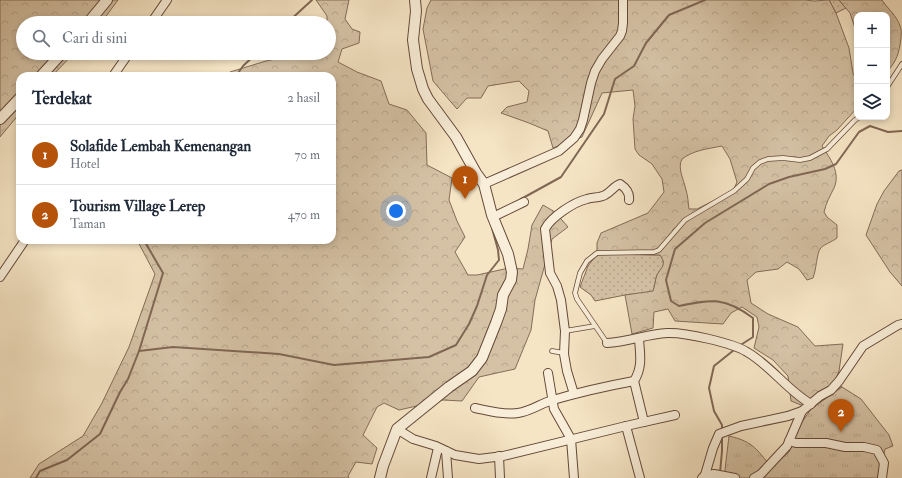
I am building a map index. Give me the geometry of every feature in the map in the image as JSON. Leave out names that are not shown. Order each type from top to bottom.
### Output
[{"type":"street","points":[[94,16],[107,0]]},
{"type":"street","points":[[156,16],[167,0]]},
{"type":"street","points":[[380,478],[397,429],[425,405],[472,371],[482,358],[501,309],[503,295],[511,280],[512,272],[508,254],[492,214],[484,184],[476,173],[456,137],[428,99],[423,88],[417,69],[414,40],[416,11],[415,0]]},
{"type":"street","points":[[484,184],[559,151],[574,138],[580,129],[583,120],[595,70],[620,36],[622,31],[623,0]]},
{"type":"street","points":[[45,72],[56,60]]},
{"type":"street","points":[[116,72],[124,60]]},
{"type":"street","points":[[0,119],[16,102]]},
{"type":"street","points":[[574,394],[567,371],[564,353],[565,330],[562,300],[550,273],[545,229],[548,224],[560,213],[579,201],[606,194],[620,184],[628,191],[630,196],[629,200]]},
{"type":"street","points":[[492,214],[524,202]]},
{"type":"street","points":[[0,277],[22,244]]},
{"type":"street","points":[[704,477],[713,448],[722,433],[741,426],[788,416],[802,411],[820,396],[831,390],[863,346],[902,324]]},
{"type":"street","points":[[607,343],[639,339],[668,333],[696,336],[735,347],[747,351],[802,399],[811,404]]},
{"type":"street","points":[[476,408],[502,413],[517,413],[535,408],[542,403],[552,400],[596,388],[634,380],[638,375],[641,365],[639,339]]},
{"type":"street","points":[[548,373],[554,409],[571,439],[574,478]]},
{"type":"street","points":[[634,380],[644,422]]},
{"type":"street","points":[[754,478],[761,474],[787,446],[802,411]]},
{"type":"street","points":[[397,429],[413,439],[455,455],[479,459],[499,456],[676,415]]},
{"type":"street","points":[[626,426],[640,478]]},
{"type":"street","points":[[789,441],[796,443],[826,443],[846,447],[864,447],[877,450],[884,463],[882,478]]},
{"type":"street","points":[[431,478],[442,450]]},
{"type":"street","points":[[442,450],[448,478]]},
{"type":"street","points":[[499,456],[500,478]]},
{"type":"street","points":[[704,477],[714,474],[735,478]]},
{"type":"lane","points":[[889,84],[902,64]]},
{"type":"lane","points":[[607,343],[575,293],[580,273],[587,261],[597,253],[654,252],[659,250],[685,220],[734,191],[747,179],[753,168],[760,162],[768,159],[782,158],[800,160],[810,158],[827,149],[855,120]]},
{"type":"lane","points":[[565,330],[595,326]]},
{"type":"lane","points":[[552,351],[564,353]]},
{"type":"green space","points":[[0,0],[118,0],[106,16],[16,16],[16,60],[67,60],[56,72],[16,72],[16,118],[0,137]]},
{"type":"green space","points":[[316,0],[349,0],[345,19],[352,29],[360,32],[359,43],[342,49],[338,62],[357,72],[381,81],[389,104],[407,110],[426,133],[427,165],[452,178],[449,200],[465,237],[455,252],[468,275],[477,275],[509,268],[523,269],[532,225],[543,205],[555,212],[568,227],[552,239],[535,300],[531,330],[515,369],[479,377],[462,401],[443,400],[399,410],[384,403],[377,407],[363,435],[377,448],[372,464],[356,462],[348,476],[349,478],[30,478],[39,464],[83,436],[102,403],[129,347],[155,274],[139,244],[336,244],[336,72],[230,72],[271,60],[336,60],[336,16],[327,16]]},
{"type":"green space","points":[[431,0],[829,0],[836,13],[849,48],[854,75],[854,111],[837,130],[829,136],[822,146],[834,166],[836,177],[834,188],[824,212],[827,217],[837,225],[837,238],[820,249],[813,278],[807,280],[799,269],[787,262],[778,269],[756,272],[747,280],[751,303],[768,314],[798,327],[815,346],[843,344],[839,371],[836,379],[842,387],[811,409],[791,401],[788,376],[773,360],[754,348],[759,327],[757,317],[742,307],[731,313],[723,324],[675,321],[668,309],[654,312],[653,328],[632,334],[625,295],[653,291],[656,277],[663,265],[663,261],[660,255],[597,254],[597,243],[601,233],[648,213],[664,192],[662,179],[652,164],[639,155],[635,149],[633,119],[635,106],[633,90],[602,93],[582,137],[553,148],[548,131],[501,113],[507,107],[527,102],[529,91],[519,81],[488,86],[481,98],[467,98],[457,109],[433,81],[423,29],[427,8]],"holes":[[[722,146],[730,159],[737,182],[733,191],[697,209],[689,209],[680,166],[682,159],[696,152]]]},
{"type":"green space","points":[[829,0],[839,0],[846,8],[836,13]]},
{"type":"green space","points":[[839,0],[882,0],[897,19],[901,28],[901,38],[897,56],[890,68],[890,12],[854,12],[854,25],[850,13]]},
{"type":"green space","points":[[902,170],[902,286],[890,272],[866,235],[877,204],[884,191],[899,171]]},
{"type":"green space","points":[[597,254],[660,255],[663,263],[657,275],[653,292],[625,295],[595,301],[591,295],[580,287],[588,266]]},
{"type":"green space","points":[[842,387],[861,399],[889,435],[893,446],[885,449],[879,478],[724,478],[729,436],[738,438],[750,444],[772,467],[789,452],[798,428],[811,409]]},
{"type":"waterway","points":[[295,16],[312,0]]},
{"type":"waterway","points":[[521,199],[561,177],[604,114],[615,79],[634,66],[646,43],[669,15],[705,0]]},
{"type":"waterway","points":[[239,72],[249,60]]},
{"type":"waterway","points":[[739,346],[753,337],[753,318],[743,311],[726,303],[710,301],[679,306],[671,301],[666,280],[675,249],[705,223],[769,184],[789,177],[825,169],[836,164],[859,132],[870,126],[888,132],[902,131]]},
{"type":"waterway","points":[[139,351],[173,347],[279,354],[334,365],[429,357],[456,345],[469,324],[477,306],[487,275],[499,260],[492,228]]},
{"type":"waterway","points":[[36,478],[40,471],[67,460],[100,434],[120,392],[128,379],[139,351],[163,273],[146,244]]},
{"type":"waterway","points":[[722,431],[722,425],[714,411],[709,388],[714,366],[734,350]]},
{"type":"waterway","points":[[720,473],[722,435]]},
{"type":"place","name":"Solafide Lembah Kemenangan","points":[[465,199]]},
{"type":"place","name":"Tourism Village Lerep","points":[[841,432]]}]
